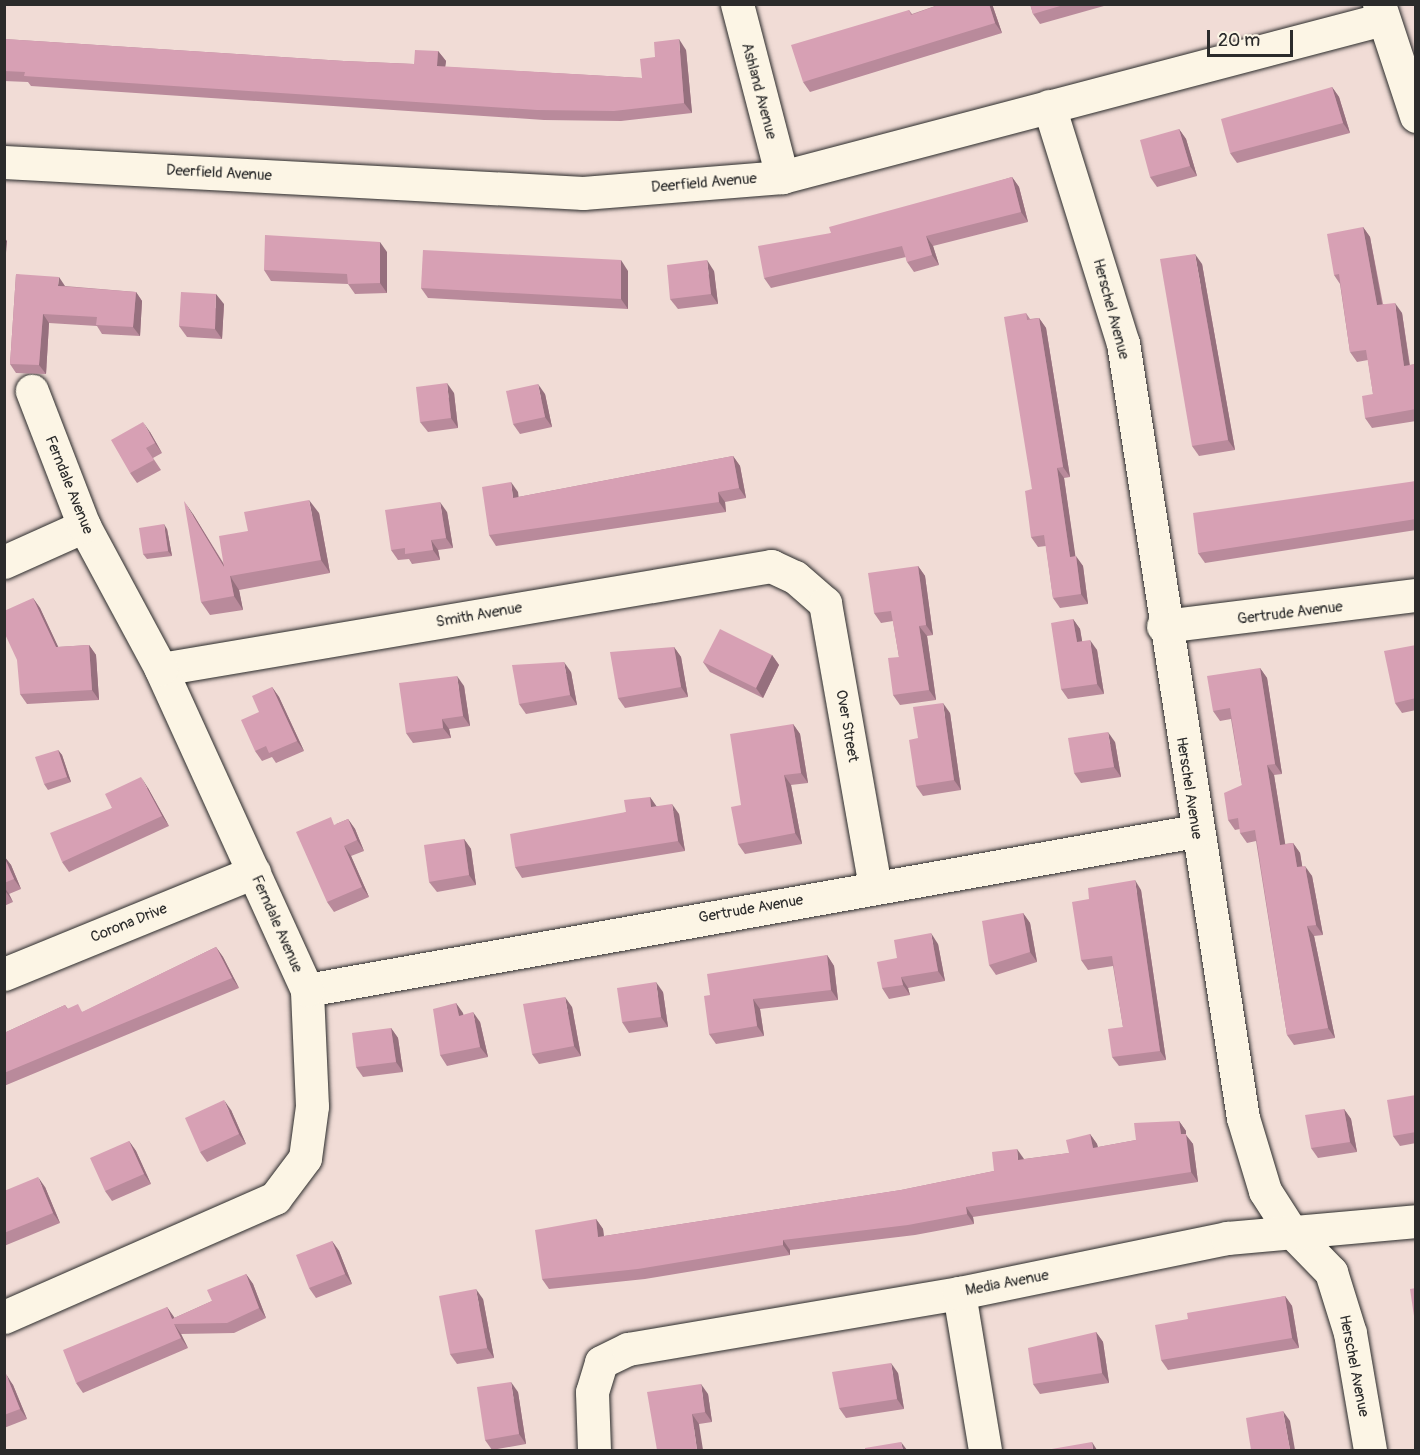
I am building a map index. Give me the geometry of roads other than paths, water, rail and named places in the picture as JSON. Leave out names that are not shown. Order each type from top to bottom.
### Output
[{"type":"street","name":"Ashland Avenue","points":[[736,4],[782,177]]},
{"type":"street","name":"Deerfield Avenue","points":[[4,162],[584,193],[782,177],[1049,106],[1381,12]]},
{"type":"street","points":[[1381,12],[1416,116]]},
{"type":"street","name":"Herschel Avenue","points":[[1049,106],[1123,343],[1163,626],[1243,1118],[1265,1191],[1290,1230],[1330,1272],[1350,1333],[1370,1450]]},
{"type":"street","name":"Ferndale Avenue","points":[[4,1317],[275,1198],[305,1158],[312,1106],[307,990],[161,669],[84,526],[32,391]]},
{"type":"street","points":[[4,562],[84,526]]},
{"type":"street","name":"Smith Avenue","points":[[161,669],[771,566],[795,577]]},
{"type":"street","name":"Over Street","points":[[795,577],[825,603],[875,888]]},
{"type":"street","name":"Gertrude Avenue","points":[[1163,626],[1416,595]]},
{"type":"street","name":"Gertrude Avenue","points":[[307,990],[1196,831]]},
{"type":"street","name":"Corona Drive","points":[[4,974],[254,872]]},
{"type":"street","name":"Media Avenue","points":[[594,1450],[592,1392],[601,1362],[628,1349],[960,1293],[1290,1230],[1342,1232],[1416,1221]]},
{"type":"street","points":[[960,1293],[985,1450]]}]
